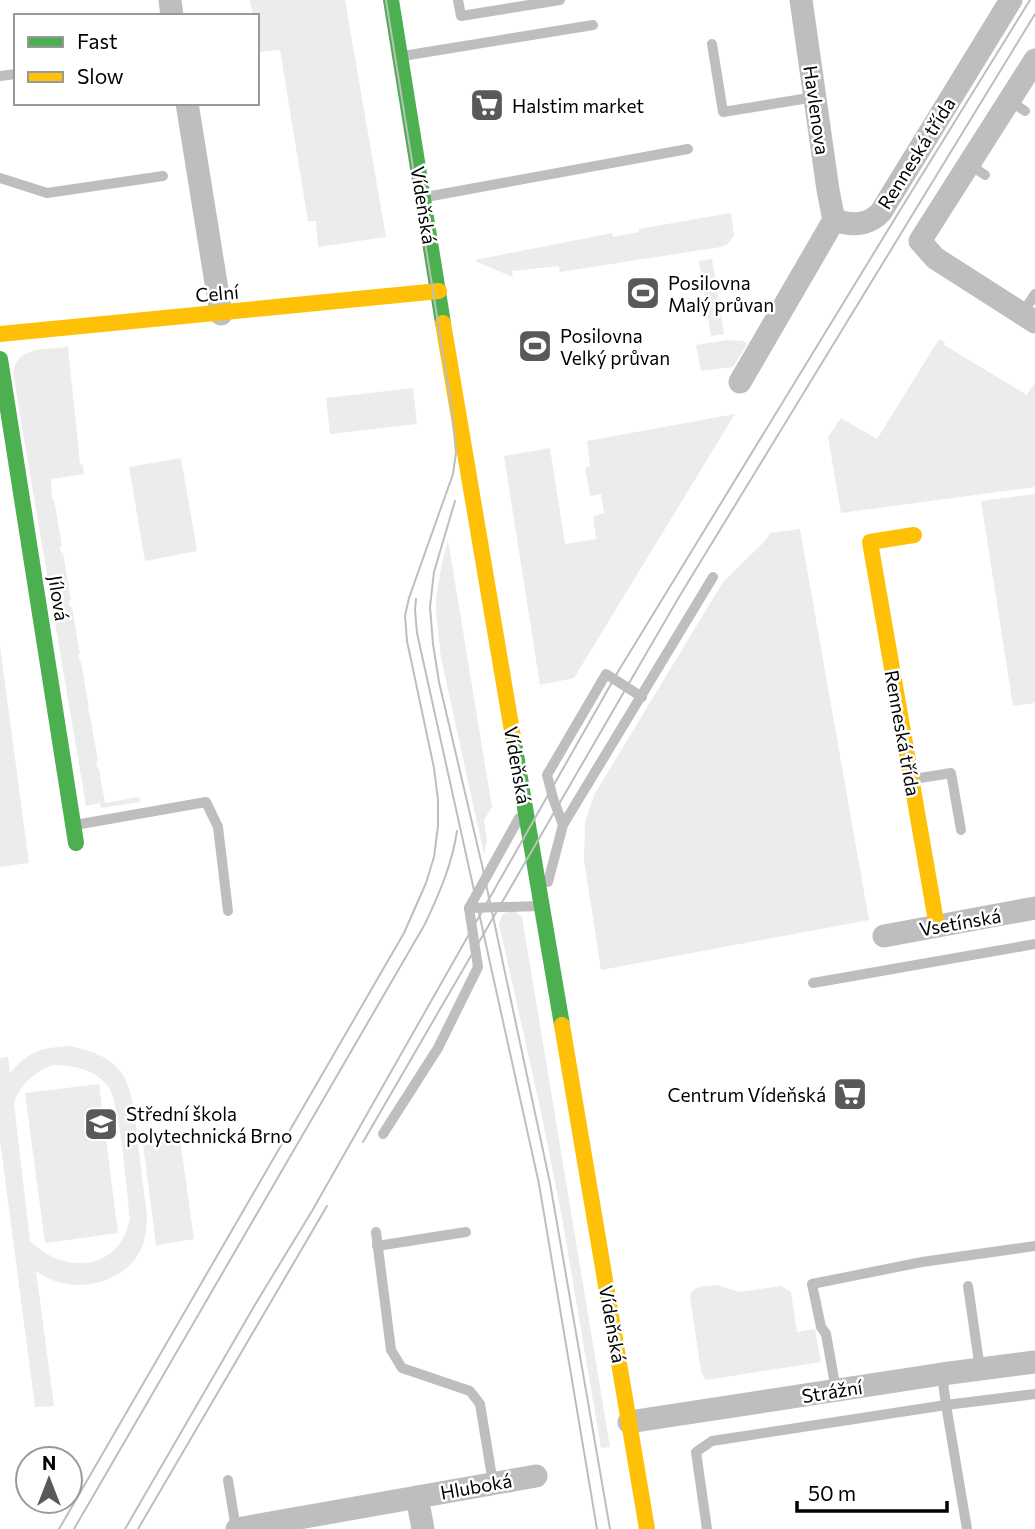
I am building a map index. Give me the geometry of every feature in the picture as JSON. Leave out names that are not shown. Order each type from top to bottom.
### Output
[{"type":"main road","name":"Vídeňská","points":[[391,0],[647,1529]]},
{"type":"main road","name":"Celní","points":[[0,334],[439,291]]},
{"type":"main road","name":"Jílová","points":[[0,359],[76,843]]},
{"type":"main road","name":"Renneská třída","points":[[914,535],[870,542],[937,927]]},
{"type":"street","name":"Havlenova","points":[[800,0],[834,220]]},
{"type":"street","name":"Renneská třída","points":[[834,220],[862,224],[881,212],[1011,0]]},
{"type":"street","points":[[1029,318],[935,258],[920,240],[977,169],[1017,106],[1035,60]]},
{"type":"street","points":[[187,105],[221,314]]},
{"type":"street","points":[[740,382],[834,220]]},
{"type":"street","name":"Vsetínská","points":[[884,936],[1035,908]]},
{"type":"street","name":"Strážní","points":[[629,1422],[1035,1362]]},
{"type":"street","name":"Hluboká","points":[[236,1529],[536,1476]]},
{"type":"street","name":"Hluboká","points":[[417,1497],[423,1529]]},
{"type":"lane","points":[[458,0],[461,16],[560,0]]},
{"type":"lane","points":[[400,56],[593,25]]},
{"type":"lane","points":[[712,44],[723,111],[816,97]]},
{"type":"lane","points":[[423,198],[688,149]]},
{"type":"lane","points":[[0,178],[47,193],[163,176]]},
{"type":"lane","points":[[1029,318],[1035,293]]},
{"type":"lane","points":[[469,908],[542,905],[563,825],[713,577]]},
{"type":"lane","points":[[563,825],[547,775],[606,674],[642,697]]},
{"type":"lane","points":[[520,772],[547,775]]},
{"type":"lane","points":[[911,780],[951,772],[961,830]]},
{"type":"lane","points":[[73,826],[206,802],[218,827],[228,911]]},
{"type":"lane","points":[[383,1134],[438,1048],[478,967],[469,908],[526,807]]},
{"type":"lane","points":[[813,983],[1035,944]]},
{"type":"lane","points":[[376,1232],[391,1350],[402,1368],[470,1391],[480,1404],[493,1483]]},
{"type":"lane","points":[[377,1246],[466,1232]]},
{"type":"lane","points":[[836,1391],[827,1334],[821,1327],[812,1284],[922,1262],[1035,1246]]},
{"type":"lane","points":[[968,1286],[980,1369]]},
{"type":"lane","points":[[942,1374],[967,1529]]},
{"type":"lane","points":[[707,1529],[696,1452],[712,1441],[1035,1394]]},
{"type":"lane","points":[[228,1480],[236,1529]]},
{"type":"shaded area","points":[[250,0],[345,0],[386,237],[318,247],[316,221],[308,221],[280,50],[259,52],[259,14],[253,14]]},
{"type":"shaded area","points":[[731,213],[734,235],[728,244],[721,247],[560,272],[559,266],[512,271],[513,277],[475,260],[612,233],[613,237],[639,232],[638,229]]},
{"type":"shaded area","points":[[712,259],[724,334],[711,336],[699,261]]},
{"type":"shaded area","points":[[939,339],[945,342],[944,345],[1027,395],[1035,382],[1035,487],[841,513],[828,437],[841,418],[877,439]]},
{"type":"shaded area","points":[[727,340],[743,341],[747,344],[733,367],[701,371],[696,345]]},
{"type":"shaded area","points":[[68,347],[80,464],[83,465],[84,474],[51,479],[52,499],[105,803],[139,797],[140,802],[101,808],[100,803],[86,806],[13,373],[16,364],[26,353]]},
{"type":"shaded area","points":[[413,388],[417,424],[330,434],[326,398]]},
{"type":"shaded area","points":[[735,414],[574,678],[540,685],[504,456],[550,448],[565,544],[596,539],[593,516],[604,513],[601,494],[590,496],[585,468],[590,466],[587,441]]},
{"type":"shaded area","points":[[181,458],[197,551],[145,561],[129,467]]},
{"type":"shaded area","points":[[1035,494],[1035,703],[1013,706],[981,501]]},
{"type":"shaded area","points":[[800,529],[869,920],[601,970],[584,860],[585,822],[594,795],[723,582],[770,533]]},
{"type":"shaded area","points":[[448,540],[492,807],[484,820],[487,842],[484,854],[441,658],[436,598]]},
{"type":"shaded area","points":[[0,646],[29,863],[0,867]]},
{"type":"shaded area","points":[[514,911],[522,917],[610,1447],[601,1448],[561,1212],[499,924],[502,915]]},
{"type":"shaded area","points":[[69,1046],[84,1049],[110,1061],[126,1080],[134,1107],[147,1226],[136,1258],[126,1268],[101,1282],[74,1285],[60,1283],[36,1271],[54,1406],[35,1407],[0,1140],[0,1058],[8,1057],[10,1073],[36,1052]],"holes":[[[53,1065],[89,1071],[101,1079],[112,1093],[116,1108],[130,1218],[124,1236],[115,1249],[103,1258],[89,1262],[74,1263],[59,1259],[30,1241],[14,1104],[24,1085],[34,1075]]]},
{"type":"shaded area","points":[[99,1084],[118,1233],[45,1243],[25,1093]]},
{"type":"shaded area","points":[[180,1139],[194,1239],[156,1245],[143,1144]]},
{"type":"shaded area","points":[[717,1285],[739,1292],[781,1286],[791,1292],[797,1332],[815,1329],[821,1362],[706,1380],[701,1372],[690,1296],[697,1288]]},
{"type":"tram line","points":[[59,1529],[404,933],[426,883],[434,857],[438,800],[434,768],[407,641],[405,616],[453,474],[456,453],[451,403],[386,0]]},
{"type":"tram line","points":[[125,1529],[312,1211],[619,670],[1030,0]]},
{"type":"tram line","points":[[363,1142],[679,597],[1035,14]]},
{"type":"tram line","points":[[455,501],[434,572],[430,607],[433,644],[439,682],[482,865],[550,1183],[610,1529]]},
{"type":"tram line","points":[[416,599],[417,633],[539,1184],[597,1529]]},
{"type":"tram line","points":[[74,1529],[425,924],[448,867],[457,831]]},
{"type":"tram line","points":[[138,1529],[327,1206]]},
{"type":"traffic: fast","points":[[391,0],[443,323]]},
{"type":"traffic: fast","points":[[0,359],[76,843]]},
{"type":"traffic: fast","points":[[513,737],[562,1025]]},
{"type":"traffic: slow","points":[[0,334],[439,291]]},
{"type":"traffic: slow","points":[[443,323],[513,737]]},
{"type":"traffic: slow","points":[[914,535],[870,542],[937,927]]},
{"type":"traffic: slow","points":[[562,1025],[647,1529]]},
{"type":"place","name":"Halstim market","points":[[487,105]]},
{"type":"place","name":"Posilovna Malý průvan","points":[[643,293]]},
{"type":"place","name":"Posilovna Velký průvan","points":[[535,346]]},
{"type":"place","name":"Centrum Vídeňská","points":[[850,1094]]},
{"type":"place","name":"Střední škola polytechnická Brno","points":[[101,1124]]}]
